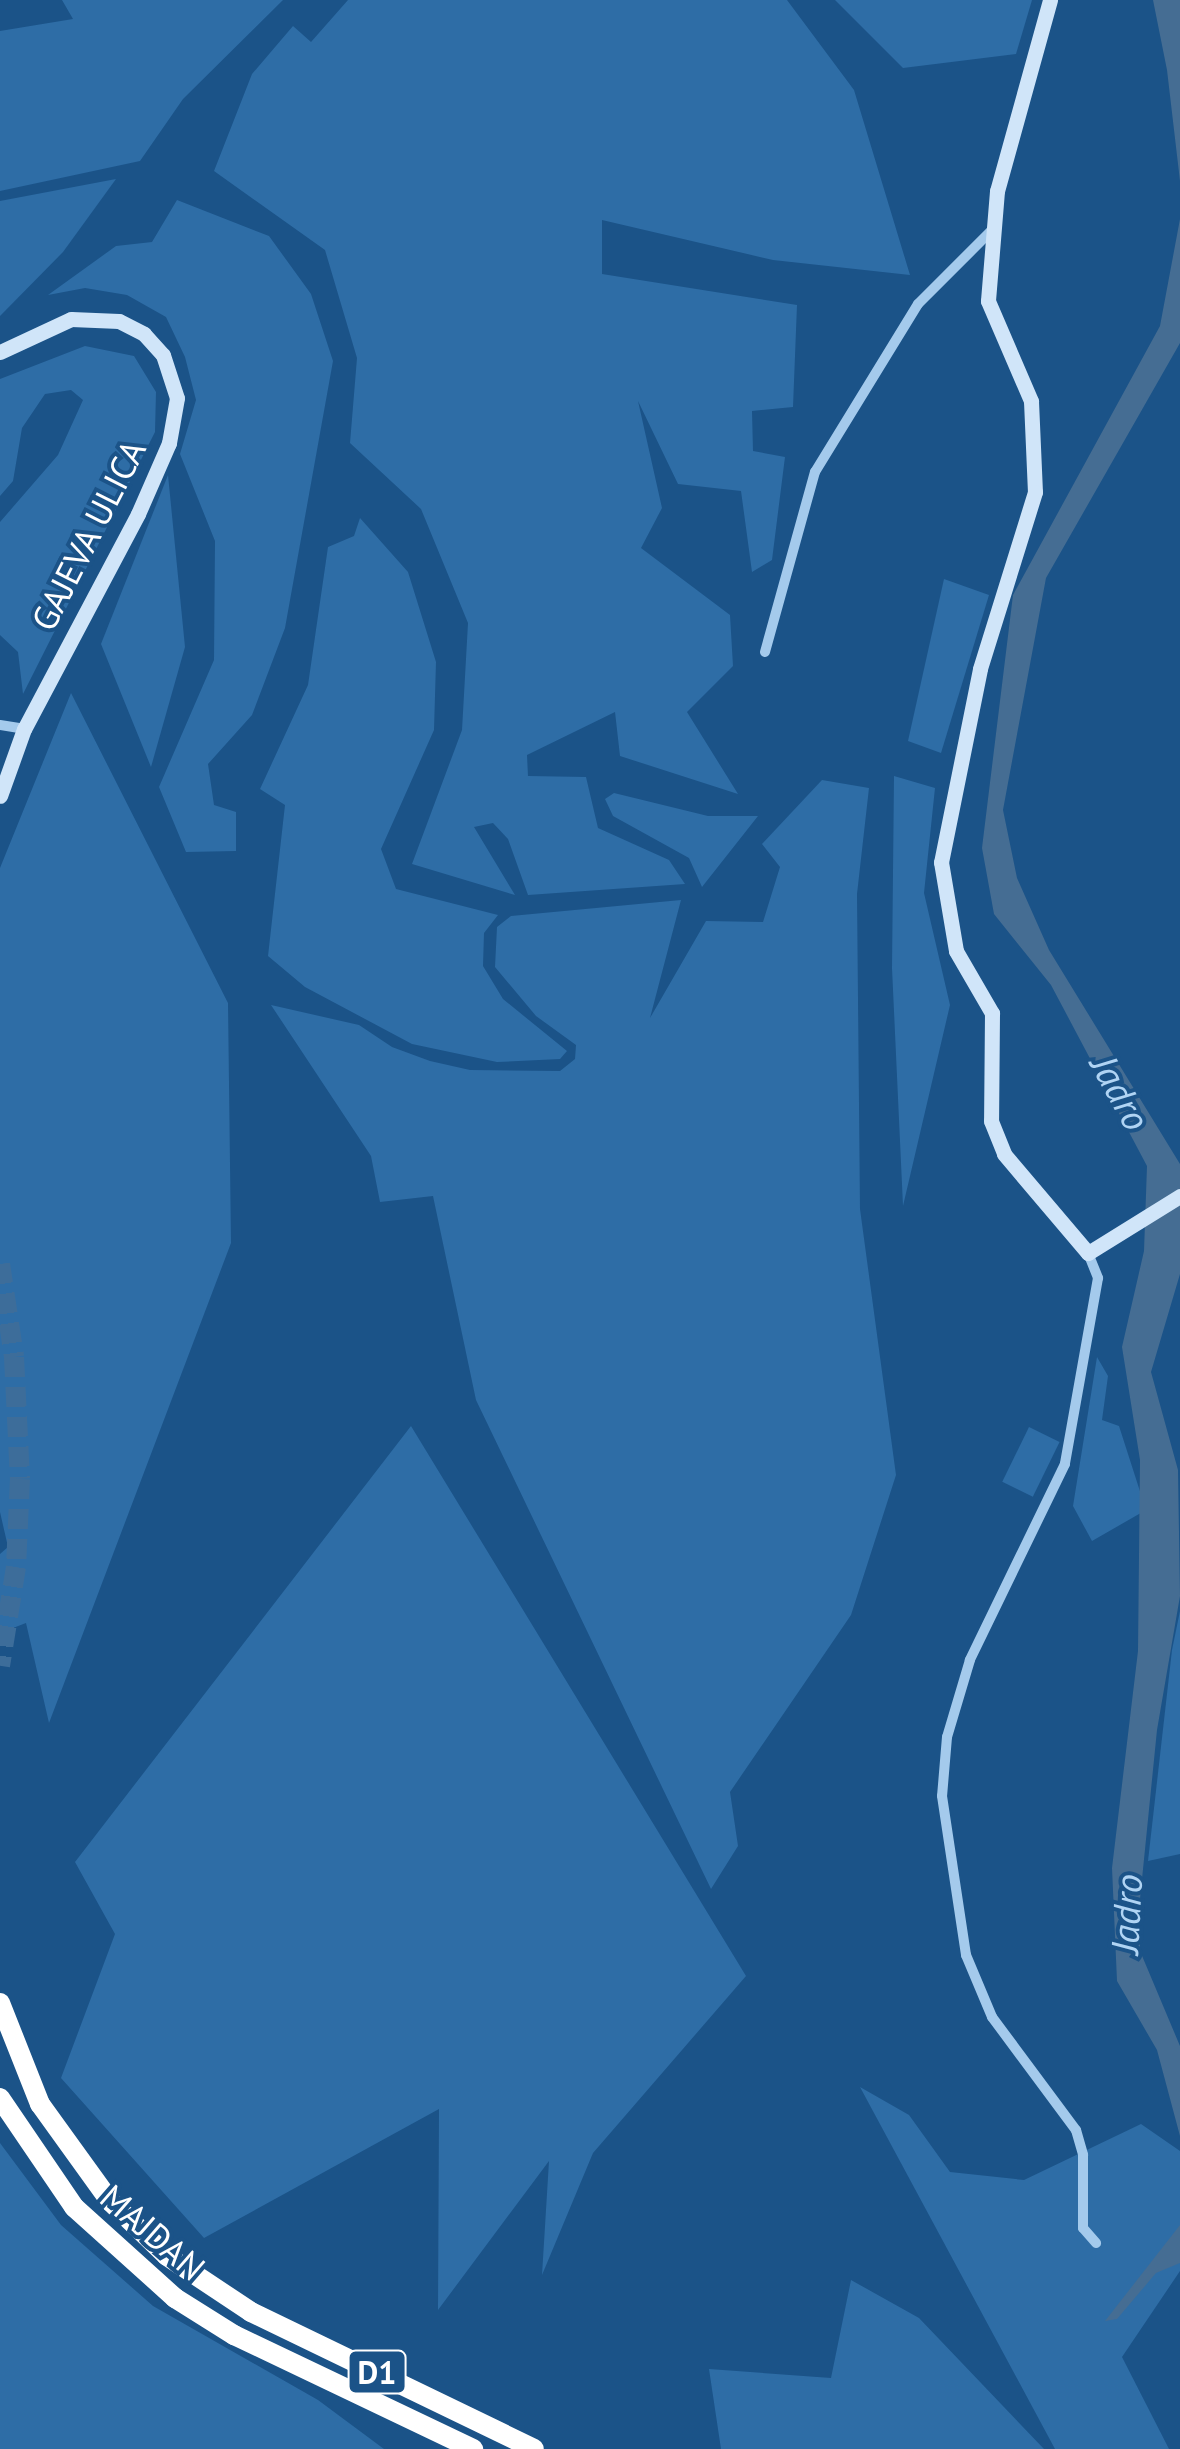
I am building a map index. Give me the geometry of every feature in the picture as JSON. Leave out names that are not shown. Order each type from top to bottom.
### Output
[{"type":"highway","name":"MAJDAN","points":[[0,2003],[40,2104],[110,2201],[167,2256],[251,2312],[534,2449]]},
{"type":"highway","name":"MAJDAN","points":[[0,2098],[40,2165],[116,2252],[234,2335],[472,2449]]},
{"type":"street","points":[[1050,0],[997,191],[988,301],[1030,400],[1036,492],[980,669],[941,862],[956,951],[992,1013],[991,1121],[1004,1154],[1088,1253],[1098,1278],[1065,1464],[970,1660],[948,1737],[942,1796],[966,1956],[992,2017],[1076,2130],[1083,2154],[1083,2228],[1096,2243]]},
{"type":"street","points":[[766,652],[815,472],[918,304],[994,228]]},
{"type":"street","name":"GAJEVA ULICA","points":[[0,352],[71,319],[119,321],[144,334],[163,355],[177,398],[169,443],[138,514],[24,729],[0,796]]},
{"type":"street","points":[[0,724],[24,729]]},
{"type":"street","points":[[1088,1253],[1180,1196]]},
{"type":"shaded area","points":[[62,0],[283,0],[183,99],[140,161],[0,191],[0,31],[73,19]]},
{"type":"shaded area","points":[[348,0],[787,0],[854,90],[910,275],[773,260],[602,220],[602,274],[797,305],[793,407],[752,411],[753,451],[785,457],[772,560],[752,572],[741,491],[678,484],[638,401],[662,508],[641,548],[730,615],[733,666],[687,712],[738,794],[620,756],[615,712],[527,755],[528,776],[586,777],[598,828],[669,860],[685,884],[528,895],[508,839],[493,823],[474,827],[515,895],[412,864],[462,730],[468,623],[421,509],[350,443],[357,358],[325,250],[214,171],[252,74],[293,26],[311,42]]},
{"type":"shaded area","points":[[835,0],[1032,0],[1016,54],[903,68]]},
{"type":"shaded area","points":[[116,179],[63,252],[0,316],[0,201]]},
{"type":"shaded area","points":[[177,200],[269,236],[311,294],[333,361],[285,628],[252,715],[208,764],[214,805],[236,812],[236,851],[186,852],[159,787],[214,660],[215,541],[180,454],[196,400],[185,357],[166,317],[127,295],[85,288],[48,295],[116,246],[152,242]]},
{"type":"shaded area","points":[[85,346],[134,356],[156,392],[155,432],[23,694],[18,652],[0,635],[0,522],[58,455],[83,400],[71,390],[45,394],[22,428],[13,481],[0,496],[0,379]]},
{"type":"shaded area","points":[[168,475],[185,647],[151,767],[101,644]]},
{"type":"shaded area","points":[[360,518],[408,572],[436,662],[434,730],[381,849],[396,889],[498,915],[484,933],[483,966],[503,999],[567,1051],[560,1059],[497,1062],[412,1044],[305,987],[268,956],[285,805],[260,789],[308,685],[328,547],[354,536]]},
{"type":"shaded area","points":[[944,579],[989,595],[941,753],[908,741]]},
{"type":"shaded area","points":[[71,693],[228,1003],[231,1243],[49,1723],[26,1623],[0,1633],[0,1554],[8,1547],[0,1512],[0,868]]},
{"type":"shaded area","points":[[894,776],[935,788],[924,893],[950,1005],[903,1206],[892,968]]},
{"type":"shaded area","points":[[822,780],[869,788],[857,894],[860,1209],[896,1475],[851,1615],[730,1792],[738,1846],[711,1889],[476,1400],[433,1196],[380,1202],[371,1156],[271,1005],[359,1025],[392,1047],[430,1061],[470,1070],[560,1071],[575,1059],[576,1045],[536,1016],[495,967],[497,927],[511,916],[681,900],[650,1018],[706,921],[763,922],[780,867],[762,844]]},
{"type":"shaded area","points":[[614,793],[708,816],[758,816],[702,887],[689,858],[613,816],[605,799]]},
{"type":"shaded area","points":[[1097,1357],[1108,1376],[1102,1420],[1119,1426],[1146,1510],[1092,1541],[1073,1506]]},
{"type":"shaded area","points":[[411,1426],[746,1976],[593,2153],[542,2275],[549,2161],[438,2310],[439,2109],[204,2238],[61,2078],[115,1934],[75,1862]]},
{"type":"shaded area","points":[[1029,1427],[1060,1442],[1033,1497],[1002,1482]]},
{"type":"shaded area","points":[[1180,1611],[1180,1854],[1148,1861],[1172,1650]]},
{"type":"shaded area","points":[[860,2087],[909,2115],[950,2172],[1024,2180],[1141,2124],[1180,2151],[1180,2271],[1122,2357],[1169,2449],[1055,2449]]},
{"type":"shaded area","points":[[0,2143],[61,2225],[153,2306],[318,2400],[384,2449],[0,2449]]},
{"type":"shaded area","points":[[851,2280],[919,2318],[1044,2449],[721,2449],[709,2369],[831,2378]]},
{"type":"water","points":[[1153,0],[1180,0],[1180,181],[1167,70]]},
{"type":"water","name":"Jadro","points":[[1180,219],[1180,343],[1046,578],[1003,810],[1017,878],[1049,950],[1180,1164],[1180,1274],[1151,1372],[1178,1470],[1180,1596],[1157,1730],[1140,1899],[1140,1951],[1180,2046],[1180,2136],[1157,2050],[1117,1981],[1112,1868],[1138,1651],[1140,1460],[1122,1347],[1144,1251],[1147,1166],[1051,985],[994,914],[982,848],[1013,595],[1160,326]]},
{"type":"water","points":[[1180,2225],[1180,2263],[1156,2273],[1117,2319],[1105,2321]]},
{"type":"tunnel","points":[[0,1264],[14,1357],[20,1479],[16,1567],[0,1666]]}]
